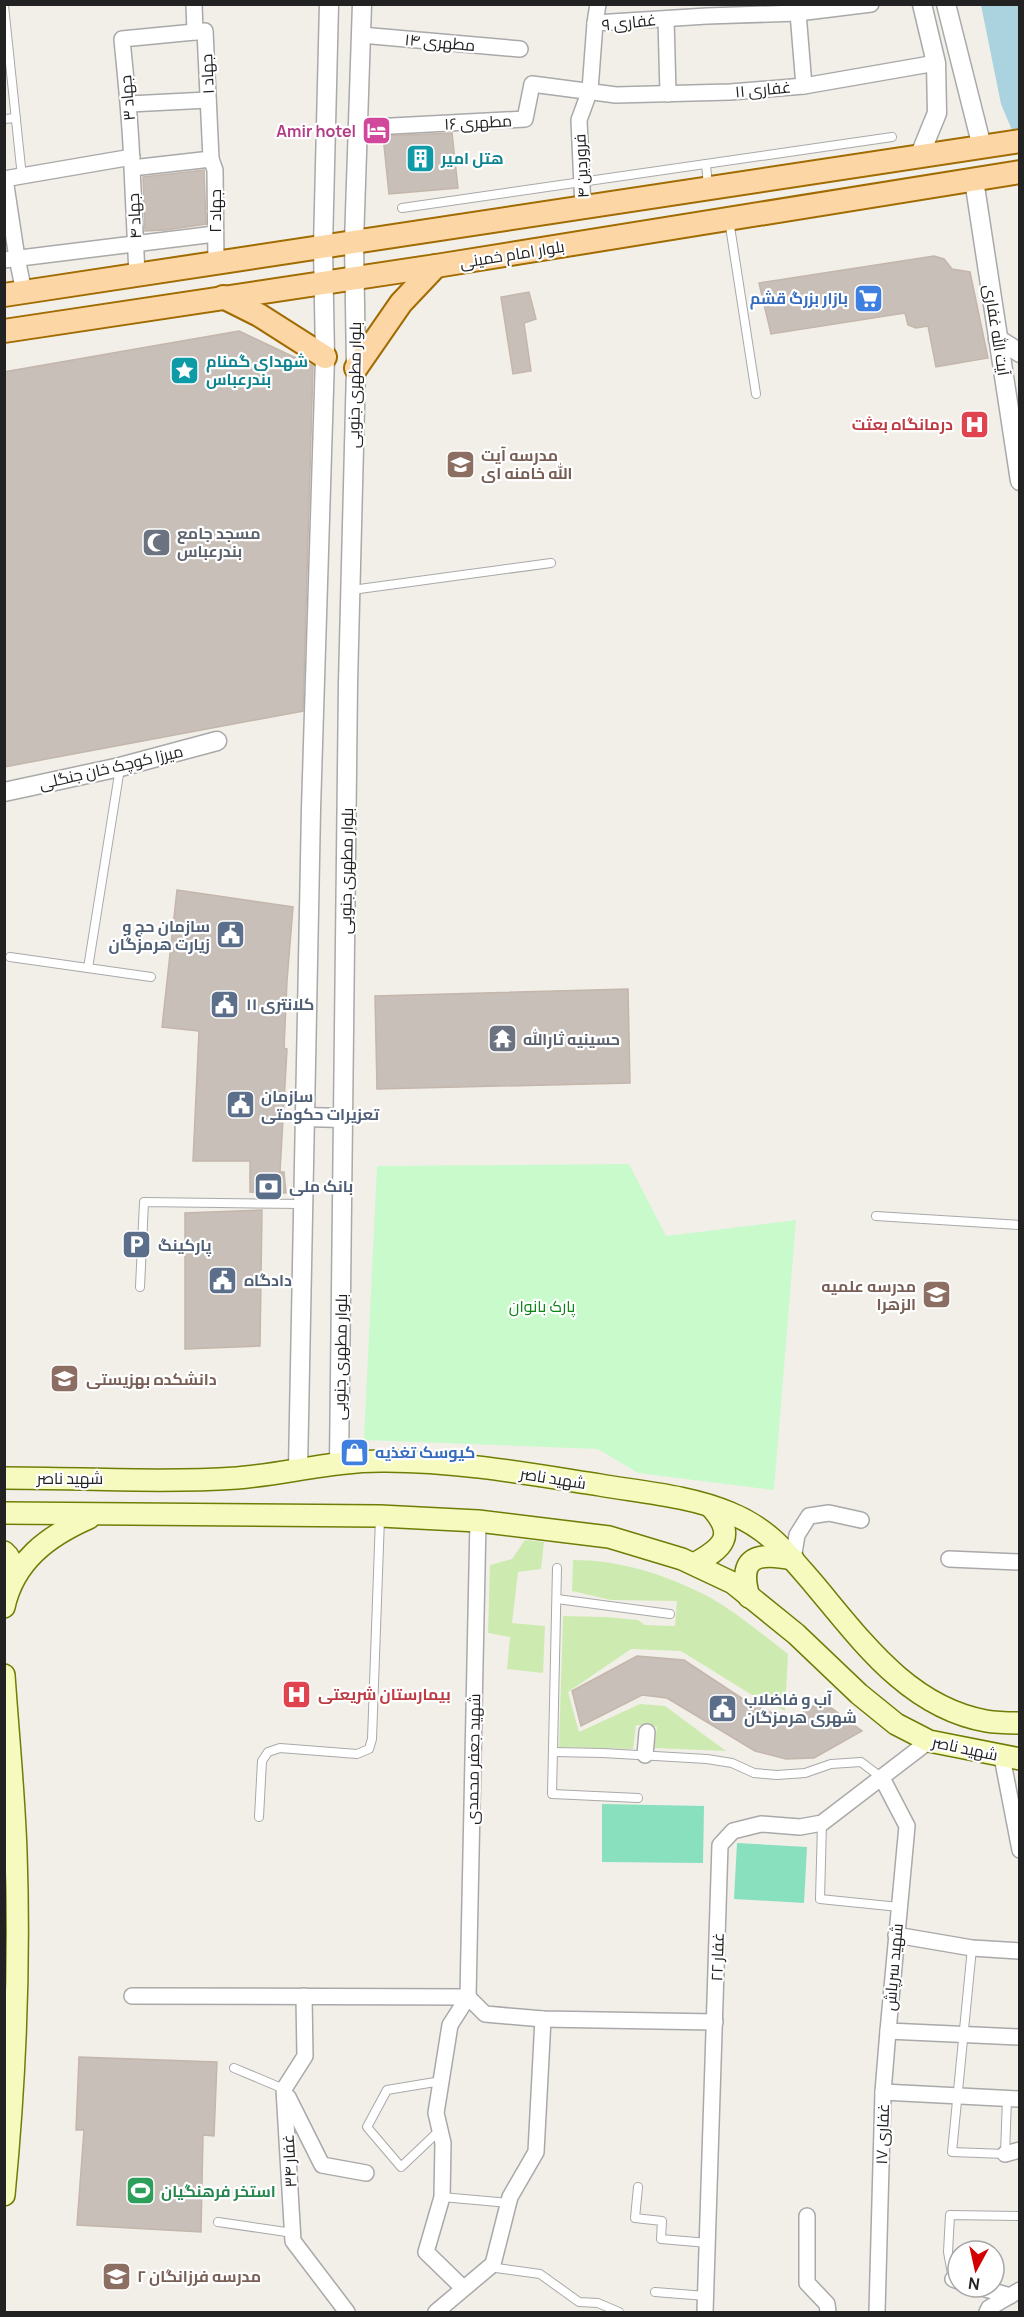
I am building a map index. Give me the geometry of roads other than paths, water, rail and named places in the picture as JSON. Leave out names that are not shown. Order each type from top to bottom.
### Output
[{"type":"main road","points":[[14,293],[1002,144]]},
{"type":"main road","name":"بلوار امام خمینی","points":[[4,332],[436,266],[1015,173]]},
{"type":"main road","points":[[356,368],[401,303],[436,266]]},
{"type":"main road","points":[[223,297],[259,315],[326,357]]},
{"type":"main road","name":"شهید ناصر","points":[[4,1478],[239,1478],[382,1460],[430,1461],[486,1467],[672,1497],[727,1511],[772,1537],[858,1636],[904,1684],[949,1710],[986,1721],[1020,1723]]},
{"type":"main road","points":[[694,1564],[715,1552],[722,1544],[725,1534],[724,1525],[711,1507]]},
{"type":"main road","name":"شهید ناصر","points":[[4,1513],[380,1516],[478,1521],[609,1538],[650,1548],[694,1564],[733,1583],[796,1634],[859,1694],[896,1724],[929,1741],[1011,1758]]},
{"type":"main road","points":[[7,1597],[25,1564],[44,1543],[66,1528],[95,1515]]},
{"type":"main road","points":[[4,1552],[9,1555],[12,1563],[7,1597]]},
{"type":"main road","points":[[749,1597],[744,1580],[751,1560],[762,1555],[793,1559]]},
{"type":"main road","points":[[4,1675],[16,1852],[17,1993],[12,2115],[4,2195]]},
{"type":"street","name":"جهاد ۱","points":[[194,4],[200,32],[208,100],[211,159]]},
{"type":"street","points":[[323,247],[329,4]]},
{"type":"street","points":[[354,242],[362,4]]},
{"type":"street","points":[[595,23],[598,4]]},
{"type":"street","name":"غفاری ۹","points":[[590,90],[595,23],[798,13],[871,4]]},
{"type":"street","points":[[920,157],[937,113],[936,63],[922,4]]},
{"type":"street","points":[[946,4],[960,58],[1002,144]]},
{"type":"street","points":[[798,13],[804,86]]},
{"type":"street","points":[[666,19],[668,94]]},
{"type":"street","name":"جهاد ۳","points":[[132,162],[122,39],[200,32]]},
{"type":"street","name":"مطهری ۱۴","points":[[361,35],[520,49]]},
{"type":"street","points":[[936,63],[942,72],[953,72],[960,64],[960,58]]},
{"type":"street","name":"غفاری ۱۱","points":[[590,90],[616,95],[730,92],[804,86],[936,63]]},
{"type":"street","name":"مطهری ۱۶","points":[[373,127],[525,119],[532,84],[590,90]]},
{"type":"street","name":"فروردین ۴","points":[[583,208],[579,120],[590,90]]},
{"type":"street","points":[[129,104],[208,100]]},
{"type":"street","points":[[14,293],[5,179],[132,162],[211,159]]},
{"type":"street","name":"جهاد ۲","points":[[211,159],[215,170],[216,263]]},
{"type":"street","name":"جهاد ۴","points":[[132,162],[138,275]]},
{"type":"street","name":"آیت الله غفاری","points":[[974,180],[1020,481]]},
{"type":"street","points":[[11,259],[215,234]]},
{"type":"street","name":"بلوار مطهری جنوبی","points":[[339,1465],[349,653],[356,368],[354,242]]},
{"type":"street","name":"بلوار مطهری جنوبی","points":[[298,1469],[316,653],[326,357],[323,247]]},
{"type":"street","points":[[998,339],[1020,353]]},
{"type":"street","points":[[316,653],[349,653]]},
{"type":"street","name":"میرزا کوچک خان جنگلی","points":[[4,792],[217,741]]},
{"type":"street","points":[[305,1117],[343,1118]]},
{"type":"street","points":[[793,1559],[797,1535],[809,1516],[829,1513],[861,1520]]},
{"type":"street","name":"شهید جعفر محمدی","points":[[468,1997],[478,1521]]},
{"type":"street","points":[[949,1559],[1020,1562]]},
{"type":"street","points":[[645,1755],[647,1732]]},
{"type":"street","points":[[822,1823],[929,1741]]},
{"type":"street","points":[[1011,1758],[1020,1850]]},
{"type":"street","name":"شهید سرپاش","points":[[882,1778],[907,1826],[888,2031],[1020,2037]]},
{"type":"street","name":"غفار ۲۲","points":[[705,2313],[720,1845],[733,1832],[761,1824],[800,1827],[822,1823]]},
{"type":"street","points":[[896,1935],[972,1948],[1020,1951]]},
{"type":"street","points":[[132,1996],[468,1997],[485,2014],[543,2019],[715,2022]]},
{"type":"street","points":[[304,1996],[305,2056],[285,2089],[322,2165],[366,2173]]},
{"type":"street","points":[[463,2288],[426,2252],[442,2198],[443,2143],[436,2113],[450,2025],[468,1997]]},
{"type":"street","points":[[436,2313],[493,2264],[509,2203],[536,2152],[543,2019]]},
{"type":"street","points":[[883,2092],[888,2031]]},
{"type":"street","name":"غفار ۳۴","points":[[285,2089],[293,2241],[347,2313]]},
{"type":"street","name":"غفاری ۱۷","points":[[877,2313],[883,2092],[1013,2099]]},
{"type":"street","points":[[807,2216],[807,2283],[827,2304],[828,2313]]},
{"type":"street","points":[[987,2313],[989,2308],[1015,2293]]},
{"type":"lane","points":[[4,6],[22,177]]},
{"type":"lane","points":[[4,120],[16,118]]},
{"type":"lane","points":[[402,208],[892,136]]},
{"type":"lane","points":[[706,164],[708,189]]},
{"type":"lane","points":[[729,219],[756,394]]},
{"type":"lane","points":[[350,590],[551,563]]},
{"type":"lane","points":[[88,968],[120,766]]},
{"type":"lane","points":[[10,957],[150,977]]},
{"type":"lane","points":[[140,1287],[144,1202],[303,1204]]},
{"type":"lane","points":[[876,1216],[1020,1225]]},
{"type":"lane","points":[[259,1817],[261,1761],[268,1752],[280,1748],[357,1754],[369,1749],[372,1739],[380,1516]]},
{"type":"lane","points":[[557,1568],[552,1794],[638,1798]]},
{"type":"lane","points":[[557,1599],[670,1614]]},
{"type":"lane","points":[[553,1752],[707,1760],[732,1763],[754,1773],[777,1774],[805,1773],[831,1764],[861,1762],[882,1778]]},
{"type":"lane","points":[[822,1823],[820,1899],[899,1906]]},
{"type":"lane","points":[[972,1948],[952,2152],[1012,2152],[1013,2099]]},
{"type":"lane","points":[[234,2068],[285,2089]]},
{"type":"lane","points":[[440,2130],[401,2167],[367,2127],[387,2090],[441,2081]]},
{"type":"lane","points":[[638,2187],[635,2218],[662,2221],[661,2239],[708,2243]]},
{"type":"lane","points":[[442,2198],[509,2203]]},
{"type":"lane","points":[[949,2239],[950,2215],[1019,2215]]},
{"type":"lane","points":[[218,2222],[293,2233]]},
{"type":"lane","points":[[489,2267],[540,2274],[579,2302],[598,2303],[619,2313]]},
{"type":"lane","points":[[655,2292],[706,2296]]},
{"type":"lane","points":[[578,2313],[579,2302]]},
{"type":"water","points":[[981,5],[1019,5],[1019,147],[1001,104]]},
{"type":"place","name":"Amir hotel","points":[[377,131]]},
{"type":"place","name":"هتل امیر","points":[[420,158]]},
{"type":"place","name":"بازار بزرگ قشم","points":[[869,298]]},
{"type":"place","name":"شهدای گمنام بندرعباس","points":[[185,370]]},
{"type":"place","name":"درمانگاه بعثت","points":[[974,424]]},
{"type":"place","name":"مدرسه آیت الله خامنه ای","points":[[460,464]]},
{"type":"place","name":"مسجد جامع بندرعباس","points":[[156,542]]},
{"type":"place","name":"سازمان حج و زیارت هرمزگان","points":[[231,935]]},
{"type":"place","name":"کلانتری ۱۱","points":[[225,1004]]},
{"type":"place","name":"حسینیه ثارالله","points":[[502,1039]]},
{"type":"place","name":"سازمان تعزیرات حکومتی","points":[[240,1105]]},
{"type":"place","name":"بانک ملی","points":[[268,1186]]},
{"type":"place","name":"پارکینگ","points":[[137,1245]]},
{"type":"place","name":"دادگاه","points":[[223,1280]]},
{"type":"place","name":"مدرسه علمیه الزهرا","points":[[937,1295]]},
{"type":"place","name":"دانشکده بهزیستی","points":[[65,1379]]},
{"type":"place","name":"کیوسک تغذیه","points":[[354,1452]]},
{"type":"place","name":"بیمارستان شریعتی","points":[[297,1694]]},
{"type":"place","name":"آب و فاضلاب شهری هرمزگان","points":[[723,1708]]},
{"type":"place","name":"استخر فرهنگیان","points":[[140,2191]]},
{"type":"place","name":"مدرسه فرزانگان ۲","points":[[116,2276]]},
{"type":"park label","name":"پارک بانوان","points":[[542,1306]]}]
